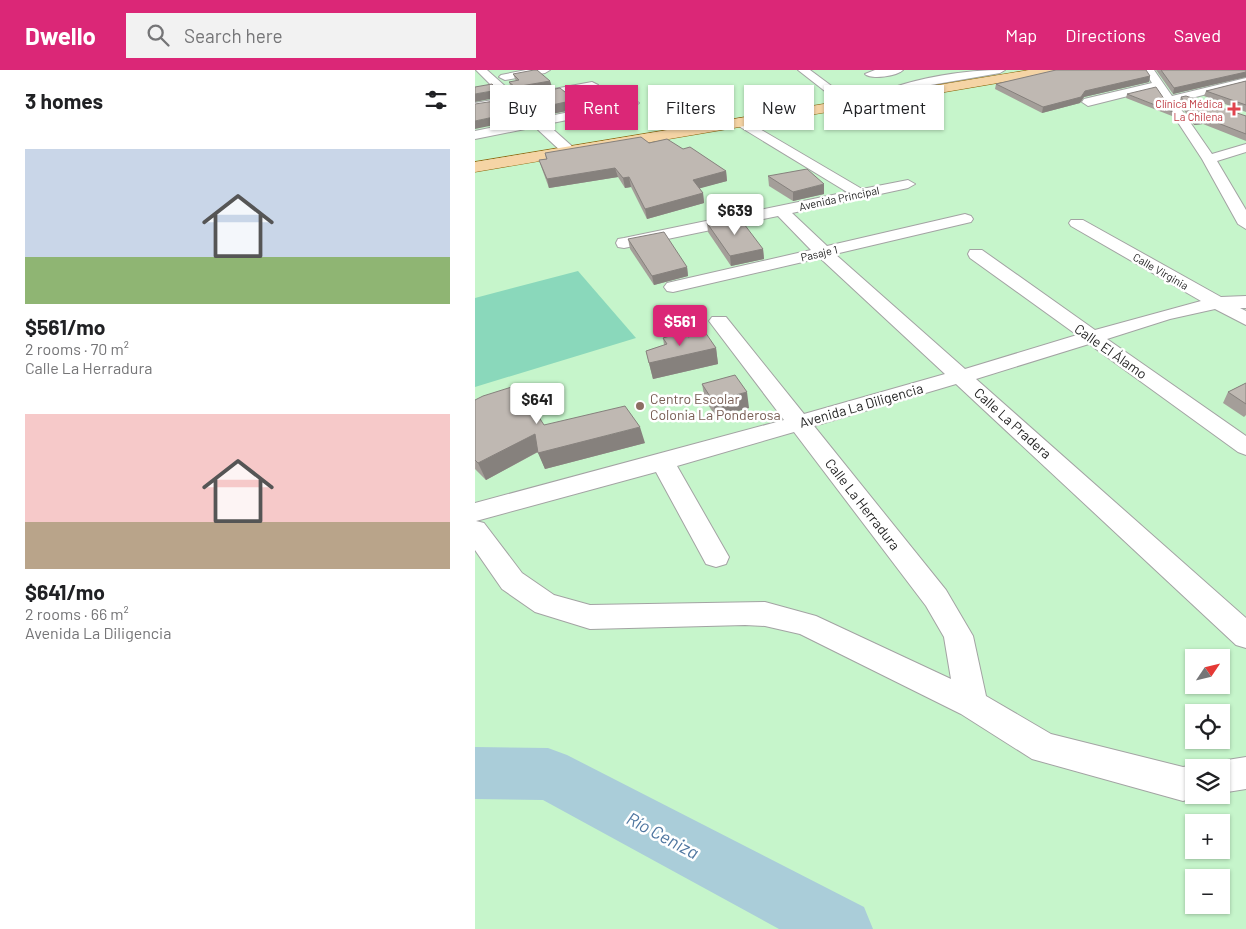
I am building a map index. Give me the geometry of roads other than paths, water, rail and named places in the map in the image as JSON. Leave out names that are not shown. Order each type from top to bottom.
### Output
[{"type":"main road","points":[[944,87],[1051,70]]},
{"type":"main road","points":[[475,167],[566,148],[741,122],[824,107]]},
{"type":"street","points":[[481,70],[497,85]]},
{"type":"street","points":[[475,82],[545,70]]},
{"type":"street","points":[[803,70],[824,86]]},
{"type":"street","points":[[867,72],[899,70]]},
{"type":"street","points":[[928,70],[940,76]]},
{"type":"street","points":[[919,85],[976,72],[1000,70]]},
{"type":"street","points":[[1149,70],[1241,207],[1246,224]]},
{"type":"street","points":[[867,72],[887,85]]},
{"type":"street","points":[[1170,100],[1244,82]]},
{"type":"street","points":[[1088,102],[1160,85]]},
{"type":"street","points":[[1186,96],[1203,102]]},
{"type":"street","points":[[475,107],[490,104]]},
{"type":"street","points":[[741,122],[860,194]]},
{"type":"street","points":[[475,135],[499,130]]},
{"type":"street","points":[[547,130],[566,148]]},
{"type":"street","points":[[1209,159],[1246,148]]},
{"type":"street","name":"Avenida Principal","points":[[624,243],[908,184]]},
{"type":"street","name":"Calle La Pradera","points":[[781,210],[823,252],[962,376],[1246,636]]},
{"type":"street","name":"Pasaje 1","points":[[673,287],[965,219]]},
{"type":"street","name":"Calle Virginia","points":[[1077,223],[1246,320]]},
{"type":"street","name":"Calle El Álamo","points":[[976,254],[1246,447]]},
{"type":"street","name":"Avenida La Diligencia","points":[[475,512],[663,462],[962,376],[1165,314],[1217,303],[1246,302]]},
{"type":"street","name":"Calle La Herradura","points":[[719,321],[936,598],[958,636],[972,704]]},
{"type":"street","points":[[663,462],[715,557]]},
{"type":"street","points":[[475,530],[512,581],[545,604],[591,617],[723,612],[765,614],[806,624],[972,704],[1044,748],[1185,784]]},
{"type":"street","points":[[1230,776],[1246,773]]},
{"type":"waterway","name":"Río Ceniza","points":[[475,773],[548,774],[842,929]]},
{"type":"place","name":"Clínica Médica La Chilena","points":[[1234,109]]},
{"type":"place","name":"Centro Escolar Colonia La Ponderosa","points":[[640,406]]}]
